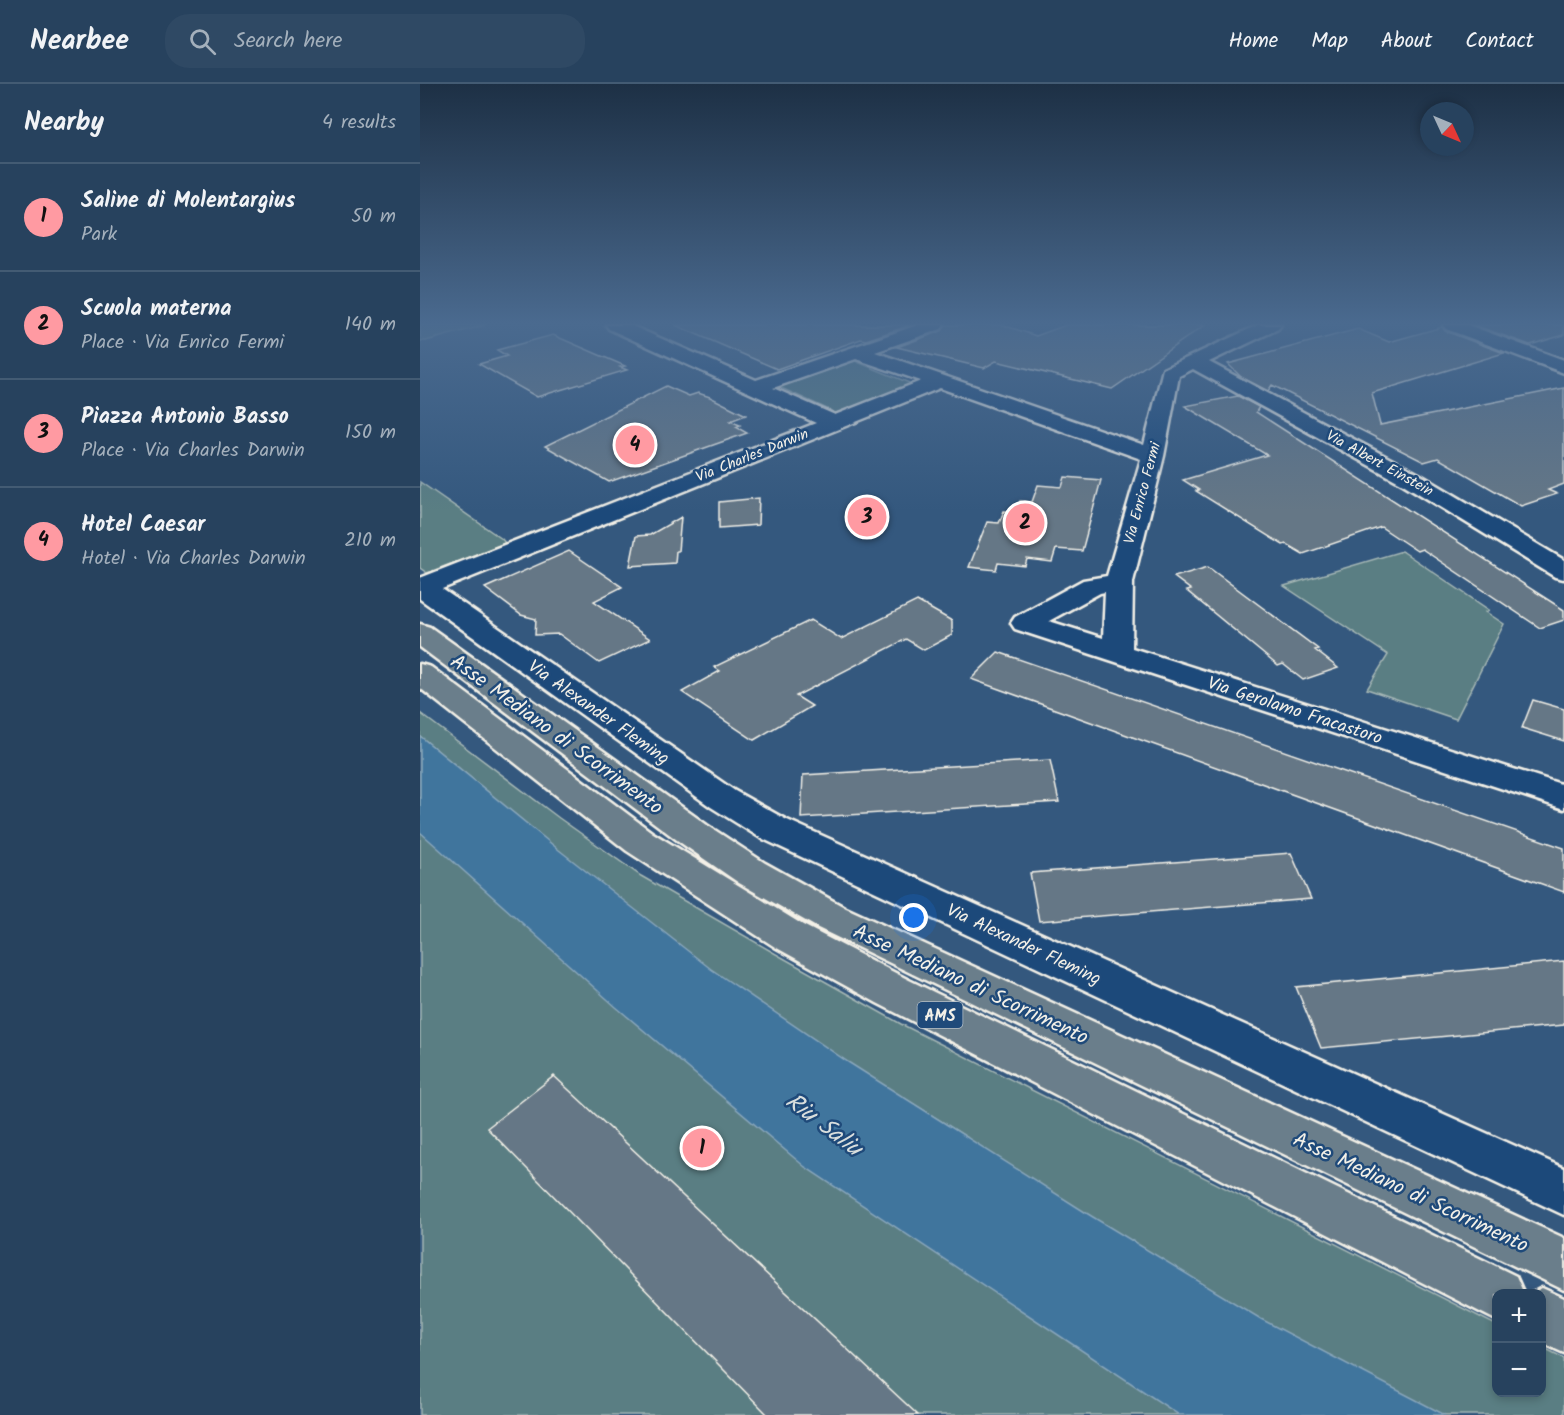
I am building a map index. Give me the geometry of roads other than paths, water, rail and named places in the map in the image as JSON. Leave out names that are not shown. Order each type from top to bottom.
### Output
[{"type":"highway","name":"Asse Mediano di Scorrimento","points":[[420,633],[694,834],[752,873],[832,918],[1564,1264]]},
{"type":"highway","name":"Asse Mediano di Scorrimento","points":[[420,673],[640,842],[789,936],[892,991],[1492,1290]]},
{"type":"highway","points":[[1546,1317],[1564,1326]]},
{"type":"street","points":[[756,387],[834,423]]},
{"type":"street","name":"Via Charles Darwin","points":[[421,587],[925,387]]},
{"type":"street","points":[[957,387],[1153,456]]},
{"type":"street","name":"Via Enrico Fermi","points":[[1118,652],[1119,582],[1153,456],[1167,387]]},
{"type":"street","name":"Via Albert Einstein","points":[[1240,387],[1411,479],[1564,571]]},
{"type":"street","name":"Via Gerolamo Fracastoro","points":[[1119,582],[1093,586],[1025,623],[1564,797]]},
{"type":"street","name":"Via Alexander Fleming","points":[[421,587],[723,799],[772,828],[1564,1192]]},
{"type":"water","name":"Riu Saliu","points":[[420,736],[559,850],[711,969],[848,1062],[1088,1214],[1261,1319],[1445,1415],[1179,1415],[805,1167],[616,1007],[420,832]]},
{"type":"place","name":"Hotel Caesar","points":[[635,445]]},
{"type":"place","name":"Piazza Antonio Basso","points":[[867,517]]},
{"type":"place","name":"Scuola materna","points":[[1025,523]]},
{"type":"place","name":"Saline di Molentargius","points":[[702,1148]]}]
